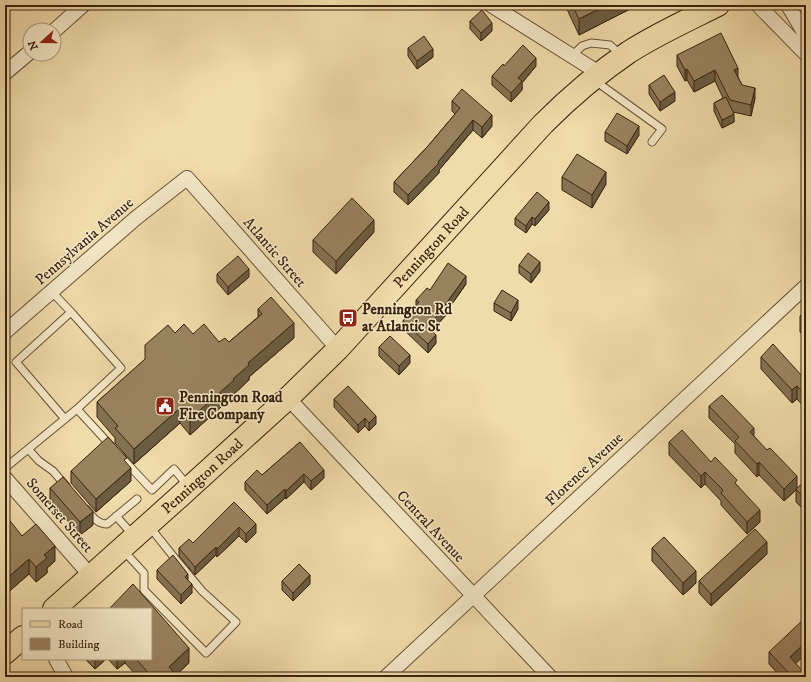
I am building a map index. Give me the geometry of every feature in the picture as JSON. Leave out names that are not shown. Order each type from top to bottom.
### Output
[{"type":"main road","name":"Pennington Road","points":[[55,608],[190,488],[288,398],[338,349],[543,124],[568,100],[596,76],[623,57],[667,30],[718,5]]},
{"type":"main road","points":[[5,654],[22,638]]},
{"type":"street","points":[[62,23],[83,5]]},
{"type":"street","points":[[491,5],[572,56],[596,76]]},
{"type":"street","points":[[758,5],[806,54]]},
{"type":"street","points":[[788,5],[806,36]]},
{"type":"street","points":[[5,74],[22,59]]},
{"type":"street","name":"Atlantic Street","points":[[187,178],[338,349]]},
{"type":"street","name":"Pennsylvania Avenue","points":[[5,332],[136,218],[187,178]]},
{"type":"street","name":"Florence Avenue","points":[[386,677],[806,286]]},
{"type":"street","name":"Central Avenue","points":[[288,398],[550,677]]},
{"type":"street","name":"Somerset Street","points":[[5,478],[90,576]]},
{"type":"street","points":[[57,660],[66,677]]},
{"type":"lane","points":[[572,56],[582,46],[591,43],[610,45],[623,57]]},
{"type":"lane","points":[[596,76],[662,129],[652,142]]},
{"type":"lane","points":[[5,468],[77,409],[121,368],[52,291]]},
{"type":"lane","points":[[65,419],[16,362],[71,312]]},
{"type":"lane","points":[[77,409],[152,490],[174,469],[190,488]]},
{"type":"lane","points":[[28,449],[39,461],[53,471],[73,493]]},
{"type":"lane","points":[[82,504],[97,521],[101,524],[107,524],[137,499]]},
{"type":"lane","points":[[116,516],[135,536],[177,561],[202,591],[236,622],[206,653],[144,590],[144,573],[135,536]]},
{"type":"building","points":[[572,5],[607,5],[579,19]]},
{"type":"building","points":[[482,10],[492,23],[481,33],[470,21]]},
{"type":"building","points":[[721,33],[738,68],[734,70],[742,85],[755,88],[751,105],[730,100],[715,70],[694,81],[687,69],[685,70],[677,55]]},
{"type":"building","points":[[424,36],[433,49],[417,61],[408,48]]},
{"type":"building","points":[[523,45],[536,58],[518,78],[522,81],[511,93],[492,76],[503,64],[504,66]]},
{"type":"building","points":[[664,75],[675,92],[660,102],[649,85]]},
{"type":"building","points":[[462,89],[492,115],[482,127],[473,120],[438,162],[439,163],[408,195],[394,182],[428,146],[460,108],[452,101]]},
{"type":"building","points":[[726,97],[734,114],[722,120],[714,103]]},
{"type":"building","points":[[617,113],[639,126],[627,146],[605,132]]},
{"type":"building","points":[[577,154],[606,172],[592,195],[562,177]]},
{"type":"building","points":[[537,192],[549,202],[535,219],[532,217],[526,226],[515,218]]},
{"type":"building","points":[[352,198],[374,220],[336,261],[313,240]]},
{"type":"building","points":[[528,253],[540,262],[531,274],[519,265]]},
{"type":"building","points":[[238,256],[249,269],[228,287],[217,274]]},
{"type":"building","points":[[448,263],[466,276],[445,305],[447,306],[432,321],[434,322],[429,328],[436,335],[428,344],[403,321],[419,302],[416,300],[427,288],[430,290]]},
{"type":"building","points":[[502,290],[518,300],[511,313],[494,303]]},
{"type":"building","points":[[271,297],[294,323],[248,363],[249,365],[233,379],[234,380],[190,419],[180,408],[134,449],[115,428],[118,426],[97,402],[145,359],[145,345],[168,325],[175,333],[184,324],[193,334],[204,324],[219,342],[225,338],[229,342],[262,314],[258,309]]},
{"type":"building","points":[[806,310],[806,323],[800,316]]},
{"type":"building","points":[[390,336],[410,355],[399,366],[379,347]]},
{"type":"building","points":[[773,344],[802,376],[806,372],[806,396],[797,386],[792,390],[761,357]]},
{"type":"building","points":[[348,386],[376,416],[369,423],[365,418],[358,425],[334,399]]},
{"type":"building","points":[[722,395],[754,428],[750,432],[767,450],[770,448],[797,476],[784,489],[759,462],[757,464],[735,441],[739,437],[709,406]]},
{"type":"building","points":[[682,430],[711,462],[715,457],[737,480],[735,483],[760,510],[747,522],[721,493],[723,490],[705,472],[701,476],[669,442]]},
{"type":"building","points":[[108,437],[127,458],[124,460],[131,468],[96,499],[71,471]]},
{"type":"building","points":[[300,442],[324,470],[311,481],[304,474],[286,491],[285,489],[267,505],[245,482],[257,470],[262,475]]},
{"type":"building","points":[[63,477],[93,512],[80,522],[50,488]]},
{"type":"building","points":[[806,480],[806,500],[796,489]]},
{"type":"building","points":[[234,502],[256,524],[246,534],[239,527],[217,549],[216,547],[195,567],[179,548],[189,539],[193,543]]},
{"type":"building","points":[[7,517],[22,536],[36,524],[55,546],[44,555],[47,558],[36,567],[29,559],[5,580],[5,535],[7,534],[5,532],[5,519]]},
{"type":"building","points":[[755,529],[767,542],[711,594],[699,581]]},
{"type":"building","points":[[664,537],[696,571],[683,583],[652,548]]},
{"type":"building","points":[[173,555],[188,574],[185,577],[192,584],[181,595],[157,570]]},
{"type":"building","points":[[299,564],[310,575],[293,593],[282,581]]},
{"type":"building","points":[[133,584],[189,648],[169,667],[174,673],[168,677],[152,677],[137,660],[152,660],[152,608],[110,608]]},
{"type":"building","points":[[806,617],[806,642],[790,657],[806,675],[806,677],[785,677],[784,676],[788,672],[769,652]]},
{"type":"place","name":"Pennington Rd at Atlantic St","points":[[348,318]]},
{"type":"place","name":"Pennington Road Fire Company","points":[[165,406]]}]
